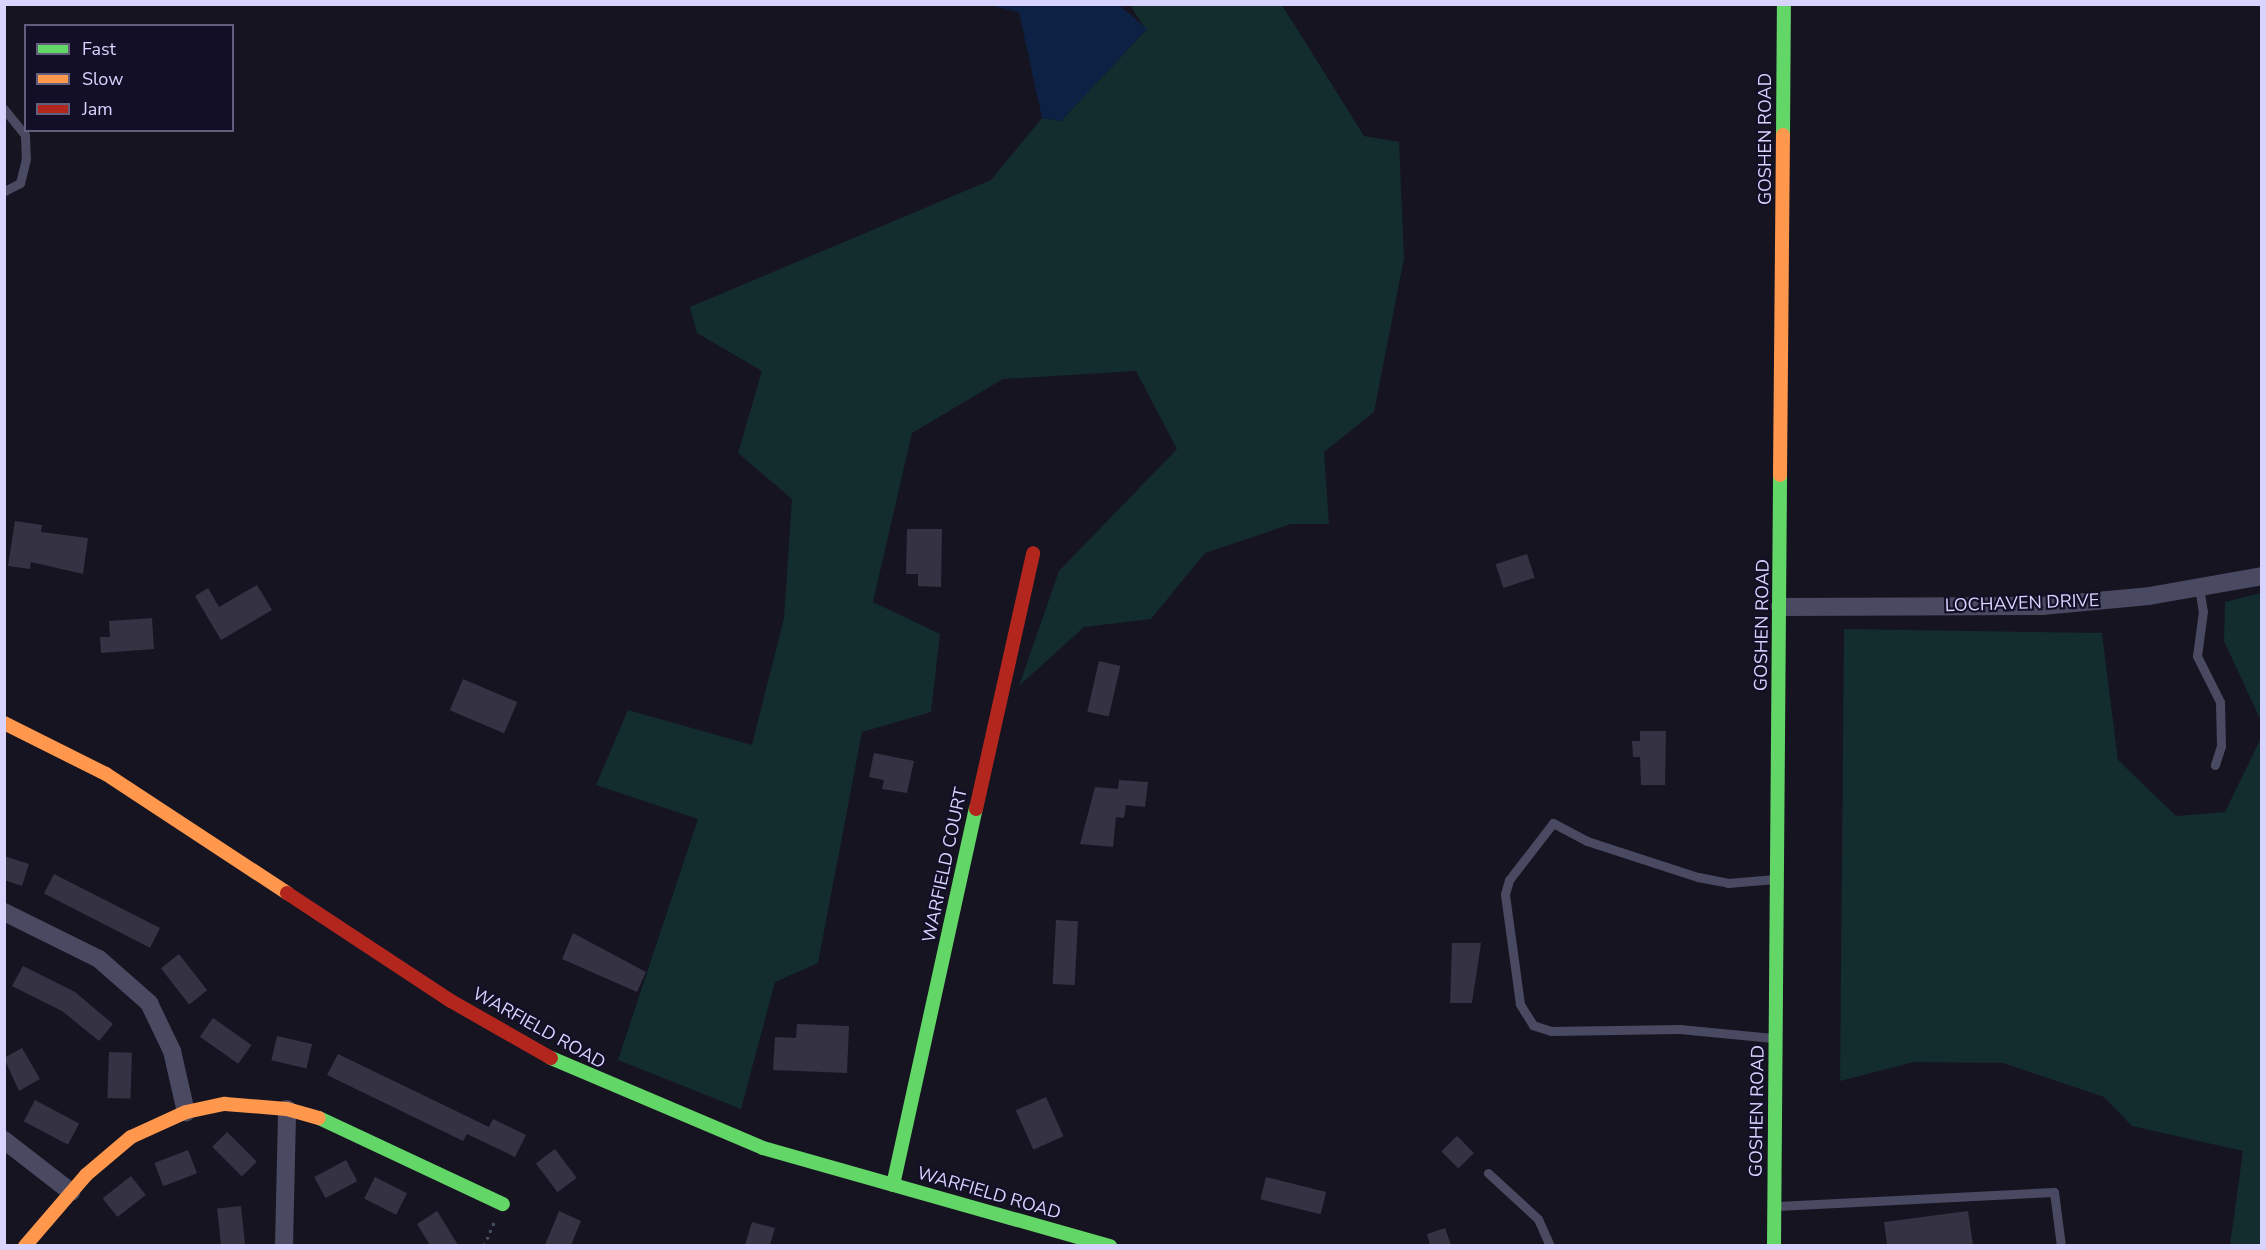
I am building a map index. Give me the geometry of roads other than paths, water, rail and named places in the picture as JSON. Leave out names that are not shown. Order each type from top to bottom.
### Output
[{"type":"street","name":"GOSHEN ROAD","points":[[1774,1245],[1784,4]]},
{"type":"street","name":"WARFIELD COURT","points":[[893,1185],[1033,553]]},
{"type":"street","name":"LOCHAVEN DRIVE","points":[[1780,607],[2042,606],[2199,587],[2262,576]]},
{"type":"street","name":"WARFIELD ROAD","points":[[4,723],[106,774],[451,1001],[581,1075],[763,1148],[1110,1245]]},
{"type":"street","points":[[4,912],[99,959],[149,1003],[172,1051],[186,1112]]},
{"type":"street","points":[[31,1244],[71,1192],[130,1137],[186,1112],[225,1104],[287,1109],[332,1122],[502,1204]]},
{"type":"street","points":[[284,1245],[287,1109]]},
{"type":"street","points":[[4,1140],[71,1192]]},
{"type":"lane","points":[[4,109],[25,135],[26,159],[20,183],[4,191]]},
{"type":"lane","points":[[2199,587],[2203,611],[2197,656],[2220,702],[2221,746],[2215,765]]},
{"type":"lane","points":[[1776,1039],[1679,1029],[1551,1030],[1533,1025],[1520,1004],[1505,894],[1509,880],[1553,823],[1587,841],[1698,877],[1728,883],[1777,879]]},
{"type":"lane","points":[[1488,1173],[1538,1219],[1550,1245]]},
{"type":"lane","points":[[1774,1206],[2054,1192],[2061,1245]]},
{"type":"water","points":[[989,5],[1119,5],[1147,29],[1061,121],[1042,118],[1019,12]]}]
